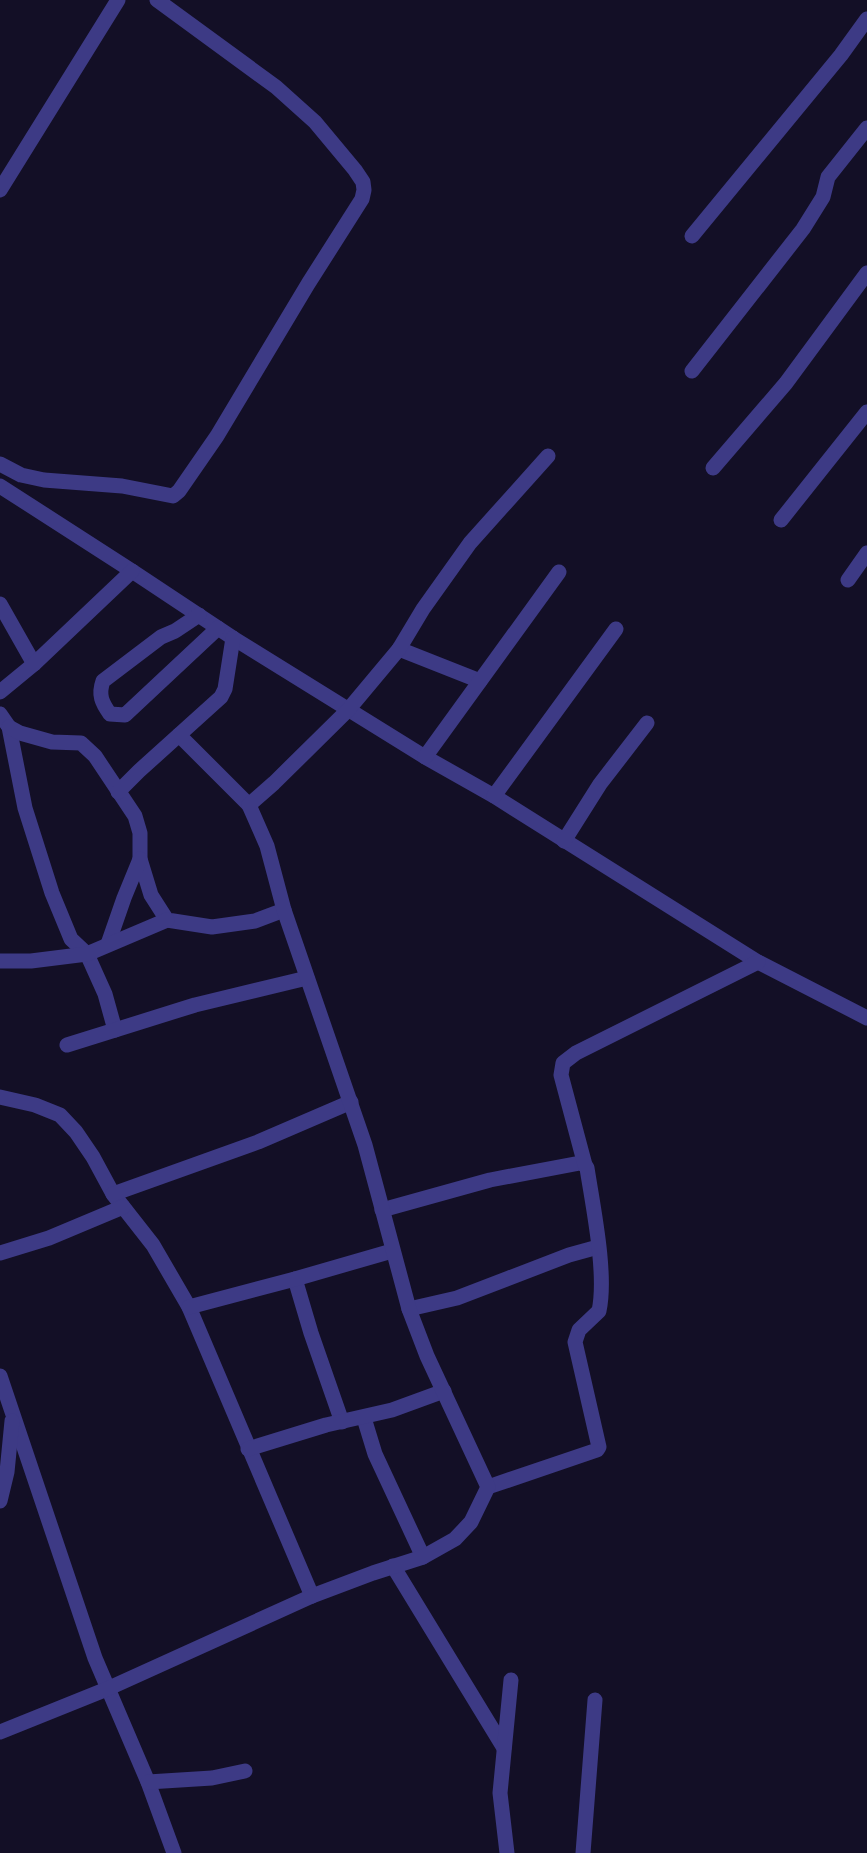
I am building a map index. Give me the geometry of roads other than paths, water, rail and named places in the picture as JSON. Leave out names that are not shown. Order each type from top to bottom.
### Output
[{"type":"street","points":[[0,190],[118,0]]},
{"type":"street","points":[[0,464],[21,475],[44,480],[122,486],[173,496],[179,491],[218,436],[308,284],[362,199],[363,182],[315,122],[276,87],[157,0]]},
{"type":"street","points":[[692,236],[842,55],[867,19]]},
{"type":"street","points":[[692,371],[803,229],[823,197],[828,177],[867,128]]},
{"type":"street","points":[[713,468],[786,383],[867,273]]},
{"type":"street","points":[[781,520],[867,412]]},
{"type":"street","points":[[249,806],[348,710],[399,649],[423,609],[470,543],[548,456]]},
{"type":"street","points":[[0,486],[233,638],[425,757],[494,796],[758,962],[867,1018]]},
{"type":"street","points":[[848,580],[867,553]]},
{"type":"street","points":[[0,692],[34,664],[132,571]]},
{"type":"street","points":[[425,757],[559,572]]},
{"type":"street","points":[[0,604],[34,664]]},
{"type":"street","points":[[199,615],[175,631],[161,637],[103,681],[100,698],[110,714],[125,715],[218,628]]},
{"type":"street","points":[[494,796],[616,629]]},
{"type":"street","points":[[118,792],[224,693],[233,638]]},
{"type":"street","points":[[399,649],[480,681]]},
{"type":"street","points":[[0,714],[9,727],[25,808],[52,893],[71,939],[87,954],[105,994],[115,1030]]},
{"type":"street","points":[[564,841],[600,784],[647,723]]},
{"type":"street","points":[[9,727],[20,733],[52,742],[81,743],[95,756],[135,816],[141,841],[140,859],[108,945]]},
{"type":"street","points":[[178,735],[249,806],[267,846],[284,910],[365,1145],[409,1309],[488,1487]]},
{"type":"street","points":[[140,859],[152,895],[167,920]]},
{"type":"street","points":[[0,961],[31,961],[87,954],[167,920],[212,927],[255,921],[284,910]]},
{"type":"street","points":[[0,1732],[107,1689],[312,1596],[423,1557],[455,1539],[471,1522],[488,1487],[597,1450],[599,1447],[575,1342],[579,1330],[599,1311],[601,1289],[598,1247],[587,1168],[561,1075],[563,1063],[576,1053],[758,962]]},
{"type":"street","points":[[67,1045],[195,1005],[307,978]]},
{"type":"street","points":[[0,1097],[35,1105],[60,1115],[82,1140],[113,1194],[153,1245],[189,1307],[312,1596]]},
{"type":"street","points":[[113,1194],[258,1142],[351,1102]]},
{"type":"street","points":[[382,1210],[490,1180],[580,1163],[585,1165]]},
{"type":"street","points":[[0,1253],[49,1238],[123,1207]]},
{"type":"street","points":[[409,1309],[471,1293],[570,1255],[598,1247]]},
{"type":"street","points":[[189,1307],[392,1251]]},
{"type":"street","points":[[295,1279],[342,1422]]},
{"type":"street","points":[[0,1376],[5,1405],[107,1689],[148,1782],[174,1853]]},
{"type":"street","points":[[248,1449],[342,1422],[364,1418],[444,1391]]},
{"type":"street","points":[[0,1501],[11,1442],[12,1422],[5,1405]]},
{"type":"street","points":[[364,1418],[375,1455],[423,1557]]},
{"type":"street","points":[[393,1566],[504,1748]]},
{"type":"street","points":[[507,1853],[500,1792],[511,1680]]},
{"type":"street","points":[[583,1853],[595,1700]]},
{"type":"street","points":[[148,1782],[212,1778],[244,1771]]}]
